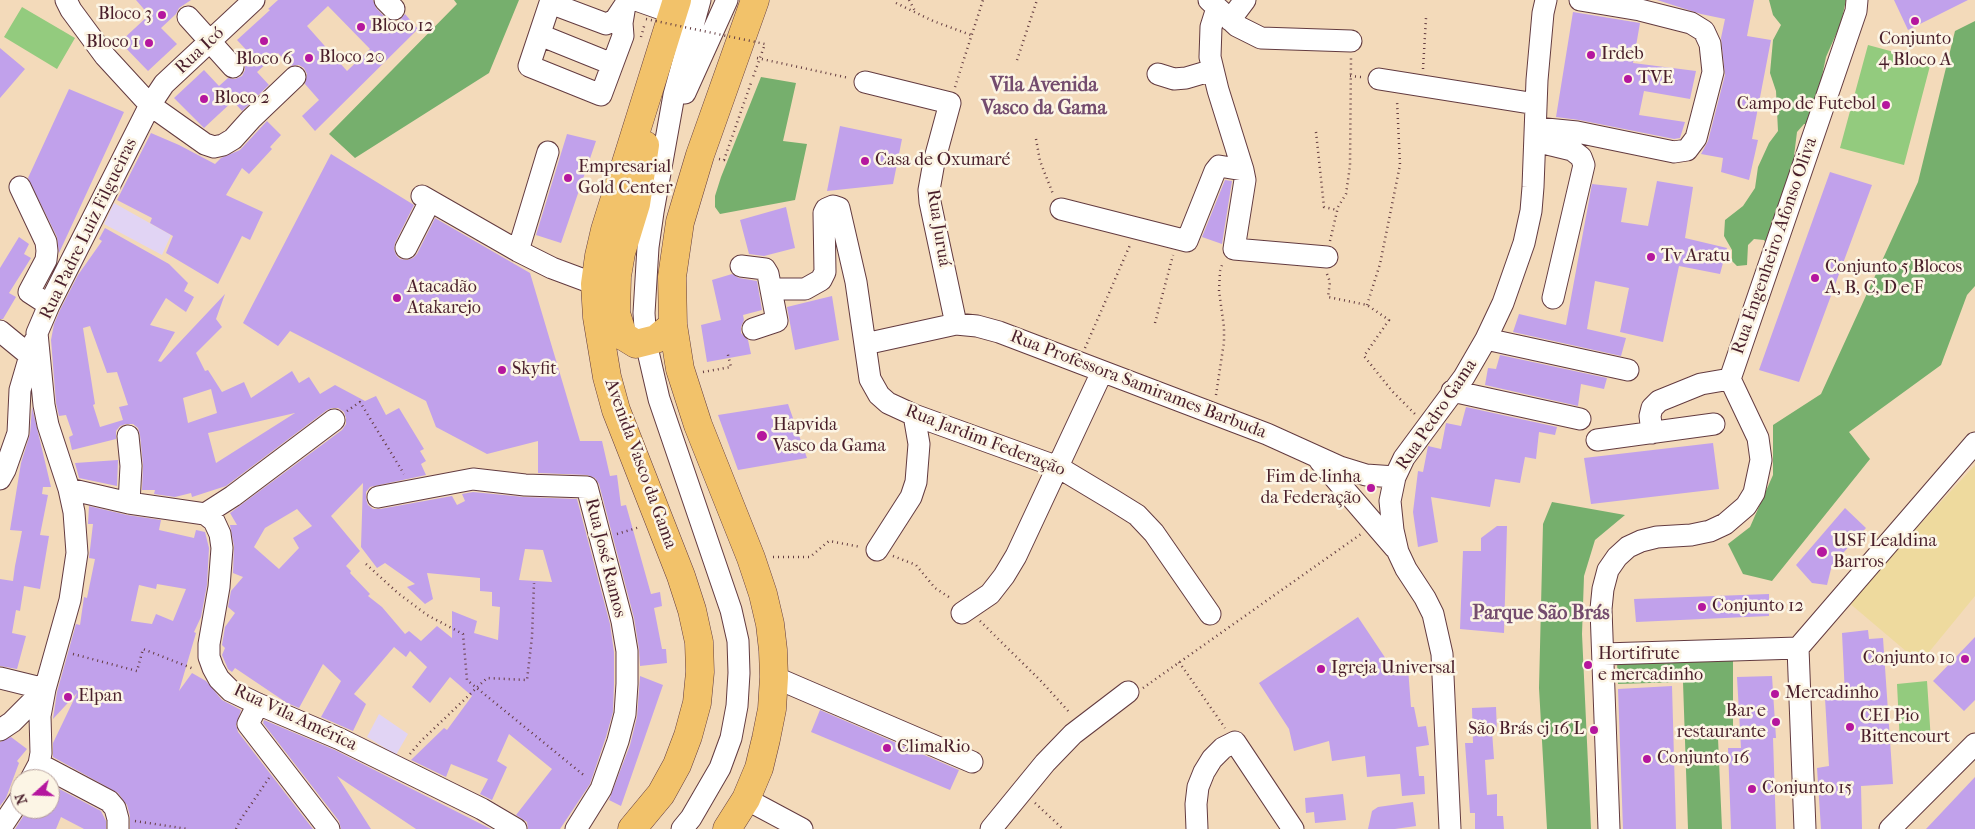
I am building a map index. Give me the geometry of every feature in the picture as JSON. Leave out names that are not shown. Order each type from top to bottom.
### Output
[{"type":"main road","points":[[727,829],[746,799],[759,768],[766,739],[772,708],[774,677],[770,624],[752,558],[686,390],[675,348],[672,277],[680,222],[700,154],[755,0]]},
{"type":"main road","name":"Avenida Vasco da Gama","points":[[632,829],[661,794],[677,765],[688,736],[697,703],[700,672],[699,642],[682,576],[616,410],[607,377],[597,317],[595,284],[605,230],[676,6]]},
{"type":"main road","points":[[650,89],[641,177],[636,204],[621,253],[617,276],[616,313],[623,336],[636,344],[646,343],[663,334],[673,325]]},
{"type":"street","points":[[66,0],[71,10],[105,56],[150,105],[205,144],[214,147],[223,145],[233,139],[295,77]]},
{"type":"street","name":"Rua Icó","points":[[150,105],[164,84],[254,0]]},
{"type":"street","points":[[682,829],[712,784],[731,738],[737,706],[739,673],[738,642],[731,610],[659,399],[646,343],[644,313],[648,247],[676,86],[700,0]]},
{"type":"street","points":[[666,143],[683,97],[727,0]]},
{"type":"street","points":[[1245,0],[1219,10],[1212,26],[1210,42],[1213,70],[1243,170],[1244,196],[1234,249],[1327,257]]},
{"type":"street","points":[[1536,134],[1577,132],[1674,152],[1688,150],[1696,138],[1713,72],[1710,44],[1704,31],[1691,23],[1640,10],[1580,0]]},
{"type":"street","name":"Rua Engenheiro Afonso Oliva","points":[[1609,829],[1602,609],[1603,589],[1608,570],[1617,556],[1628,547],[1641,541],[1657,537],[1690,535],[1710,531],[1738,514],[1746,506],[1754,493],[1761,460],[1758,438],[1730,379],[1856,11],[1857,0]]},
{"type":"street","points":[[626,1],[676,6]]},
{"type":"street","points":[[626,1],[622,23],[623,36],[601,94],[529,66],[550,3],[606,24],[615,20],[626,1]]},
{"type":"street","name":"Rua Pedro Gama","points":[[1450,829],[1442,654],[1433,614],[1398,552],[1390,516],[1390,501],[1395,477],[1404,458],[1464,377],[1486,340],[1503,303],[1524,243],[1531,211],[1543,1]]},
{"type":"street","points":[[1219,10],[1249,34],[1261,38],[1351,41]]},
{"type":"street","points":[[188,17],[233,67]]},
{"type":"street","points":[[540,34],[612,64]]},
{"type":"street","points":[[1158,74],[1174,79],[1186,78],[1213,70]]},
{"type":"street","points":[[1388,80],[1536,104]]},
{"type":"street","points":[[865,82],[950,103]]},
{"type":"street","name":"Rua Juruá","points":[[950,103],[934,162],[929,190],[956,324]]},
{"type":"street","name":"Rua Padre Luiz Filgueiras","points":[[37,763],[44,689],[70,600],[77,553],[74,512],[69,489],[48,425],[34,359],[37,333],[49,305],[150,105]]},
{"type":"street","points":[[1536,134],[1572,150],[1581,157],[1584,165],[1553,298]]},
{"type":"street","points":[[518,251],[548,152]]},
{"type":"street","points":[[1061,209],[1182,240],[1215,171],[1220,166],[1243,170]]},
{"type":"street","points":[[20,187],[46,242],[47,251],[46,260],[29,292],[49,305]]},
{"type":"street","points":[[406,248],[426,198],[518,251],[552,268],[595,284]]},
{"type":"street","name":"Rua Jardim Federação","points":[[771,289],[805,289],[821,280],[825,272],[824,213],[829,207],[837,207],[842,212],[852,264],[870,379],[879,395],[888,403],[914,414],[1058,466],[1137,515],[1169,552],[1210,614]]},
{"type":"street","points":[[741,266],[765,269],[771,289],[777,321],[753,329]]},
{"type":"street","points":[[865,344],[956,324]]},
{"type":"street","name":"Rua Professora Samirames Barbuda","points":[[956,324],[977,326],[999,332],[1267,434],[1353,472],[1395,477]]},
{"type":"street","points":[[0,330],[34,359],[20,390],[18,433],[0,480]]},
{"type":"street","points":[[1486,340],[1628,370]]},
{"type":"street","points":[[962,613],[990,594],[1004,576],[1034,520],[1102,372]]},
{"type":"street","name":"Rua Engenheiro Afonso Oliva","points":[[1652,433],[1650,416],[1652,408],[1659,401],[1701,384],[1730,379]]},
{"type":"street","points":[[1452,391],[1580,419]]},
{"type":"street","points":[[878,550],[910,497],[916,482],[919,444],[914,414]]},
{"type":"street","points":[[69,489],[130,503],[204,514],[233,496],[334,420]]},
{"type":"street","points":[[1597,440],[1714,424]]},
{"type":"street","points":[[128,436],[131,466],[130,503]]},
{"type":"street","points":[[1806,829],[1798,648],[1973,441]]},
{"type":"street","name":"Rua Professora Samirames Barbuda","points":[[1318,458],[1398,552]]},
{"type":"street","name":"Rua José Ramos","points":[[378,497],[473,478],[525,485],[587,487],[622,621],[627,651],[627,684],[625,714],[621,732],[601,789],[576,829]]},
{"type":"street","name":"Rua Vila América","points":[[204,514],[214,521],[220,534],[222,548],[219,588],[209,644],[209,657],[219,679],[231,691],[340,739],[482,808],[516,829]]},
{"type":"street","points":[[1604,654],[1798,648]]},
{"type":"street","points":[[774,677],[972,762]]},
{"type":"street","points":[[0,678],[44,689]]},
{"type":"street","points":[[6,726],[44,689]]},
{"type":"street","points":[[991,829],[1045,763],[1074,734],[1128,692]]},
{"type":"street","points":[[258,704],[248,724],[329,829]]},
{"type":"street","points":[[6,726],[28,732],[37,763],[110,801],[115,808],[118,824]]},
{"type":"street","points":[[1197,829],[1196,804],[1198,786],[1204,772],[1212,759],[1223,748],[1235,742],[1293,829]]},
{"type":"street","points":[[1890,829],[1975,744]]},
{"type":"street","points":[[746,799],[802,829]]},
{"type":"street","points":[[0,829],[10,814]]},
{"type":"path","points":[[910,0],[915,12]]},
{"type":"path","points":[[950,103],[983,0]]},
{"type":"path","points":[[1017,60],[1037,0]]},
{"type":"path","points":[[896,3],[933,21],[971,35]]},
{"type":"path","points":[[1422,86],[1426,18]]},
{"type":"path","points":[[646,19],[765,44],[724,160]]},
{"type":"path","points":[[1351,41],[1350,166],[1346,194],[1337,210],[1327,257],[1326,268],[1330,282],[1328,298],[1368,305],[1389,320],[1364,356],[1392,391],[1427,425]]},
{"type":"path","points":[[736,54],[865,82]]},
{"type":"path","points":[[1368,305],[1380,264],[1400,165],[1388,80]]},
{"type":"path","points":[[1316,132],[1324,206],[1337,210]]},
{"type":"path","points":[[1036,139],[1045,176],[1061,209]]},
{"type":"path","points":[[1078,363],[1137,229]]},
{"type":"path","points":[[1155,323],[1182,240]]},
{"type":"path","points":[[1214,414],[1224,342],[1220,272],[1225,253],[1234,249]]},
{"type":"path","points":[[704,381],[702,371],[731,366],[727,351]]},
{"type":"path","points":[[334,420],[360,402],[414,490]]},
{"type":"path","points":[[601,540],[660,520]]},
{"type":"path","points":[[1128,692],[1138,692],[1375,524]]},
{"type":"path","points":[[752,558],[810,557],[829,541]]},
{"type":"path","points":[[366,564],[413,605],[463,634],[467,680],[601,789]]},
{"type":"path","points":[[398,768],[421,741],[487,678],[527,680],[532,637],[534,584]]},
{"type":"path","points":[[56,650],[137,671],[142,649],[197,670],[213,668]]},
{"type":"path","points":[[1179,662],[1235,742]]},
{"type":"path","points":[[236,829],[258,792],[280,765]]},
{"type":"path","points":[[1023,790],[1063,829]]},
{"type":"path","points":[[118,824],[188,829]]},
{"type":"shaded area","points":[[114,203],[171,235],[162,255],[104,224]]},
{"type":"shaded area","points":[[379,714],[408,734],[396,755],[367,737]]},
{"type":"green space","points":[[454,0],[519,0],[489,73],[355,158],[329,134],[457,4]]},
{"type":"green space","points":[[1769,0],[1846,0],[1841,23],[1826,57],[1822,76],[1822,89],[1811,124],[1804,124],[1797,132],[1794,172],[1778,214],[1771,222],[1776,230],[1768,246],[1764,240],[1754,239],[1748,245],[1747,265],[1737,266],[1732,261],[1732,250],[1724,236],[1725,220],[1743,206],[1755,188],[1758,167],[1769,143],[1778,131],[1776,91],[1770,73],[1773,40],[1781,25],[1773,15]]},
{"type":"green space","points":[[22,7],[75,38],[57,69],[4,37]]},
{"type":"green space","points":[[1975,21],[1975,286],[1967,295],[1941,365],[1849,432],[1870,459],[1772,581],[1743,574],[1728,544],[1750,527],[1773,475],[1773,425],[1821,394],[1918,182],[1955,31]]},
{"type":"green space","name":"Campo de Futebol","points":[[1868,45],[1931,62],[1904,165],[1840,148]]},
{"type":"green space","points":[[761,77],[796,83],[783,141],[807,144],[795,200],[720,214],[715,207],[715,196]]},
{"type":"green space","points":[[1552,502],[1625,515],[1595,540],[1584,576],[1582,634],[1591,829],[1547,829],[1539,688],[1543,524]]},
{"type":"green space","points":[[1733,656],[1733,736],[1718,738],[1722,829],[1688,829],[1683,682],[1618,684],[1617,662]]},
{"type":"green space","points":[[1927,681],[1931,741],[1900,744],[1897,684]]},
{"type":"sand","points":[[1975,465],[1975,596],[1920,663],[1848,602]]},
{"type":"building","name":"Bloco 1","points":[[136,0],[191,0],[179,8],[176,14],[161,28],[177,44],[148,71],[120,42],[149,15]]},
{"type":"building","points":[[278,0],[373,0],[376,8],[386,18],[397,23],[405,14],[418,29],[315,131],[302,116],[319,100],[305,84],[307,74],[304,68],[299,65],[289,66],[278,53],[257,72],[269,85],[242,111],[233,101],[204,128],[174,98],[204,70],[219,86],[228,78],[235,79],[242,76],[245,70],[245,63],[252,56],[237,40],[270,10],[268,9]],"holes":[[[328,6],[370,49],[347,71],[307,26]]]},
{"type":"building","points":[[1657,0],[1754,0],[1747,36],[1771,40],[1752,139],[1758,140],[1749,180],[1721,172],[1723,158],[1701,154],[1708,141],[1725,75],[1721,38],[1725,19],[1701,14]]},
{"type":"building","name":"Conjunto 4 Bloco A","points":[[1894,0],[1968,0],[1908,30]]},
{"type":"building","name":"TVE","points":[[1573,12],[1640,23],[1633,63],[1696,71],[1690,99],[1644,91],[1639,115],[1685,122],[1680,138],[1674,139],[1556,117]]},
{"type":"building","points":[[0,48],[25,69],[0,98]]},
{"type":"building","points":[[69,89],[124,112],[59,253],[57,237],[28,178]]},
{"type":"building","points":[[267,121],[281,135],[270,147],[272,149],[249,174],[242,168],[226,195],[263,212],[250,240],[242,236],[218,284],[166,253],[173,236],[150,223],[152,218],[117,200],[151,133],[215,164],[221,158],[240,150]]},
{"type":"building","name":"Casa de Oxumaré","points":[[840,126],[902,139],[893,184],[827,191]]},
{"type":"building","name":"Empresarial Gold Center","points":[[567,134],[596,141],[561,243],[536,235]]},
{"type":"building","name":"Atacadão Atakarejo","points":[[331,154],[414,205],[395,243],[394,249],[400,259],[407,260],[417,254],[435,218],[530,273],[580,441],[602,441],[610,476],[617,475],[621,506],[626,505],[651,594],[660,592],[662,606],[654,608],[662,649],[666,649],[667,663],[640,666],[634,618],[599,484],[595,478],[587,475],[538,473],[538,441],[487,454],[436,427],[426,401],[290,331],[278,346],[243,323]]},
{"type":"building","name":"Conjunto 5 Blocos A, B, C, D e F","points":[[1830,172],[1872,185],[1799,382],[1759,370]]},
{"type":"building","points":[[1225,180],[1232,181],[1222,244],[1202,237]]},
{"type":"building","name":"Tv Aratu","points":[[1657,181],[1693,187],[1685,238],[1727,248],[1720,274],[1679,266],[1663,342],[1620,332],[1629,288],[1595,281],[1587,329],[1626,338],[1621,356],[1513,332],[1519,314],[1566,325],[1592,184],[1627,188],[1621,222],[1648,226]]},
{"type":"building","points":[[786,207],[795,248],[764,256],[749,254],[740,220]]},
{"type":"building","points":[[105,228],[169,264],[188,283],[184,291],[194,297],[186,312],[166,298],[150,325],[175,332],[158,361],[161,362],[225,294],[216,319],[222,327],[196,353],[205,371],[208,370],[222,392],[244,382],[251,398],[292,371],[299,383],[309,377],[320,394],[335,385],[365,401],[376,396],[386,415],[399,408],[424,449],[420,451],[426,461],[421,464],[426,475],[370,487],[366,492],[366,499],[368,505],[373,509],[452,496],[457,505],[465,501],[462,494],[473,492],[524,497],[577,499],[610,624],[614,652],[613,712],[590,784],[560,829],[528,829],[527,822],[516,815],[552,769],[509,734],[497,761],[507,767],[492,800],[480,794],[488,779],[451,764],[446,777],[411,760],[444,728],[447,730],[472,696],[450,677],[430,703],[412,687],[427,667],[410,651],[406,657],[394,647],[354,694],[366,704],[353,731],[321,717],[341,681],[323,664],[299,708],[287,703],[235,668],[232,672],[228,669],[222,655],[225,648],[222,645],[225,627],[235,613],[228,607],[231,591],[243,577],[233,573],[234,546],[230,525],[237,525],[230,513],[342,430],[346,424],[346,418],[344,412],[338,408],[327,410],[226,486],[192,497],[191,493],[175,497],[154,494],[155,490],[142,490],[143,465],[140,435],[138,428],[133,424],[120,426],[116,431],[116,439],[72,450],[69,437],[73,435],[66,415],[59,416],[56,403],[51,340],[54,324],[60,310],[78,275],[102,241],[99,239]],"holes":[[[90,326],[107,373],[117,372],[128,405],[119,407],[123,420],[100,427],[93,405],[95,404],[83,328]],[[211,389],[217,413],[188,423],[183,398]],[[295,413],[216,463],[208,433]],[[363,483],[361,547],[377,568],[385,563],[415,584],[407,587],[425,604],[433,599],[427,573],[480,578],[480,591],[492,592],[492,606],[500,607],[498,640],[474,633],[477,621],[452,611],[452,638],[437,626],[421,641],[409,631],[405,634],[382,607],[368,596],[370,594],[350,573],[351,571],[346,566],[360,551],[331,516]],[[297,509],[312,526],[293,538],[299,548],[279,569],[254,547],[265,528]],[[525,549],[543,550],[552,582],[519,580]]]},
{"type":"building","points":[[19,237],[29,244],[24,254],[31,258],[9,293],[16,297],[3,319],[0,319],[0,268]]},
{"type":"building","points":[[732,274],[739,278],[757,281],[762,310],[743,315],[744,320],[741,327],[741,333],[748,340],[751,354],[707,362],[701,325],[721,320],[712,280]]},
{"type":"building","points":[[832,296],[839,340],[795,350],[787,307]]},
{"type":"building","points":[[1500,355],[1607,378],[1604,389],[1581,384],[1578,406],[1485,385],[1488,368],[1496,369]]},
{"type":"building","name":"Hapvida Vasco da Gama","points":[[788,404],[807,458],[738,470],[718,415]]},
{"type":"building","points":[[32,407],[51,487],[43,487],[42,494],[48,495],[40,535],[49,536],[40,589],[24,586],[20,611],[16,610],[12,633],[26,636],[17,669],[0,666],[0,579],[13,581],[22,531],[10,530],[21,463],[30,434]]},
{"type":"building","points":[[1466,407],[1557,427],[1555,435],[1539,432],[1536,459],[1525,457],[1520,483],[1495,479],[1490,507],[1431,497],[1438,542],[1418,547],[1413,512],[1418,471],[1423,472],[1428,446],[1441,449],[1446,423],[1461,426]]},
{"type":"building","points":[[1713,443],[1719,489],[1591,504],[1584,458]]},
{"type":"building","points":[[118,460],[117,486],[79,478],[75,463]]},
{"type":"building","points":[[89,506],[127,515],[161,520],[159,530],[194,538],[196,530],[205,532],[209,548],[207,585],[201,617],[194,632],[196,633],[179,691],[192,673],[206,681],[222,700],[241,710],[236,725],[238,732],[313,829],[130,829],[130,816],[127,805],[118,793],[53,757],[53,743],[77,693],[53,719],[57,692],[76,624],[80,625],[84,597],[87,598],[95,559],[89,558],[93,524],[88,524]],"holes":[[[157,584],[186,589],[173,621],[156,614],[152,624],[131,621],[139,585],[156,589]]]},
{"type":"building","points":[[1845,508],[1866,528],[1832,565],[1827,585],[1812,583],[1796,565]]},
{"type":"building","points":[[1497,526],[1507,526],[1504,633],[1460,629],[1463,551],[1481,551],[1481,538]]},
{"type":"building","name":"Conjunto 12","points":[[1769,594],[1769,616],[1636,622],[1634,599]]},
{"type":"building","points":[[1358,617],[1396,674],[1408,668],[1411,707],[1414,707],[1418,727],[1426,726],[1429,745],[1416,747],[1419,776],[1424,776],[1425,794],[1402,796],[1400,774],[1367,777],[1365,756],[1332,761],[1329,741],[1294,751],[1289,729],[1259,683]]},
{"type":"building","name":"CEI Pio Bittencourt","points":[[1868,630],[1869,639],[1883,638],[1893,784],[1861,786],[1862,829],[1821,829],[1817,768],[1829,766],[1825,698],[1845,695],[1842,633]]},
{"type":"building","name":"Conjunto 10","points":[[1975,637],[1975,700],[1964,711],[1933,681]]},
{"type":"building","points":[[640,676],[663,685],[621,806],[609,800],[630,745],[637,717]]},
{"type":"building","points":[[1772,676],[1776,738],[1773,738],[1776,829],[1731,829],[1728,748],[1741,748],[1737,677]]},
{"type":"building","name":"Conjunto 16","points":[[1672,686],[1676,829],[1623,829],[1618,689]]},
{"type":"building","points":[[1496,707],[1497,731],[1492,731],[1494,759],[1485,760],[1487,795],[1497,794],[1497,816],[1503,816],[1504,829],[1475,829],[1475,813],[1470,813],[1465,743],[1473,743],[1472,708]]},
{"type":"building","name":"ClimaRio","points":[[820,710],[959,770],[950,790],[811,732]]},
{"type":"building","points":[[264,720],[335,750],[491,829],[416,829],[337,776],[371,829],[341,829],[339,821],[263,723]]},
{"type":"building","points":[[11,737],[27,749],[17,761],[19,763],[17,769],[10,769],[10,787],[6,798],[0,806],[0,742]]},
{"type":"building","points":[[1975,777],[1975,829],[1926,829]]},
{"type":"building","points":[[60,789],[101,811],[106,821],[106,829],[84,829],[61,817],[56,829],[15,829],[22,819],[60,819]]},
{"type":"building","points":[[1343,794],[1346,820],[1315,823],[1314,812],[1306,813],[1305,798]]},
{"type":"building","points":[[1413,802],[1416,826],[1395,829],[1368,829],[1372,811],[1378,807]]},
{"type":"place","name":"Bloco 3","points":[[162,15]]},
{"type":"place","name":"Conjunto 4 Bloco A","points":[[1915,21]]},
{"type":"place","name":"Bloco 12","points":[[361,27]]},
{"type":"place","name":"Bloco 6","points":[[264,41]]},
{"type":"place","name":"Bloco 1","points":[[149,43]]},
{"type":"place","name":"Irdeb","points":[[1591,55]]},
{"type":"place","name":"Bloco 20","points":[[309,58]]},
{"type":"place","name":"TVE","points":[[1628,79]]},
{"type":"place","name":"Bloco 2","points":[[204,99]]},
{"type":"place","name":"Campo de Futebol","points":[[1886,105]]},
{"type":"place","name":"Casa de Oxumaré","points":[[865,161]]},
{"type":"place","name":"Empresarial Gold Center","points":[[568,178]]},
{"type":"place","name":"Tv Aratu","points":[[1651,257]]},
{"type":"place","name":"Conjunto 5 Blocos A, B, C, D e F","points":[[1815,278]]},
{"type":"place","name":"Atacadão Atakarejo","points":[[397,298]]},
{"type":"place","name":"Skyfit","points":[[502,370]]},
{"type":"place","name":"Hapvida Vasco da Gama","points":[[762,436]]},
{"type":"place","name":"Fim de linha da Federação","points":[[1371,488]]},
{"type":"place","name":"USF Lealdina Barros","points":[[1822,552]]},
{"type":"place","name":"Conjunto 12","points":[[1702,607]]},
{"type":"place","name":"Conjunto 10","points":[[1965,659]]},
{"type":"place","name":"Hortifrute e mercadinho","points":[[1588,665]]},
{"type":"place","name":"Igreja Universal","points":[[1321,669]]},
{"type":"place","name":"Mercadinho","points":[[1775,694]]},
{"type":"place","name":"Elpan","points":[[68,697]]},
{"type":"place","name":"Bar e restaurante","points":[[1776,722]]},
{"type":"place","name":"CEI Pio Bittencourt","points":[[1850,727]]},
{"type":"place","name":"São Brás cj 16 L","points":[[1594,730]]},
{"type":"place","name":"ClimaRio","points":[[887,748]]},
{"type":"place","name":"Conjunto 16","points":[[1647,759]]},
{"type":"place","name":"Conjunto 15","points":[[1752,789]]},
{"type":"district","name":"Vila Avenida Vasco da Gama","points":[[1044,98]]},
{"type":"district","name":"Parque São Brás","points":[[1541,614]]}]
